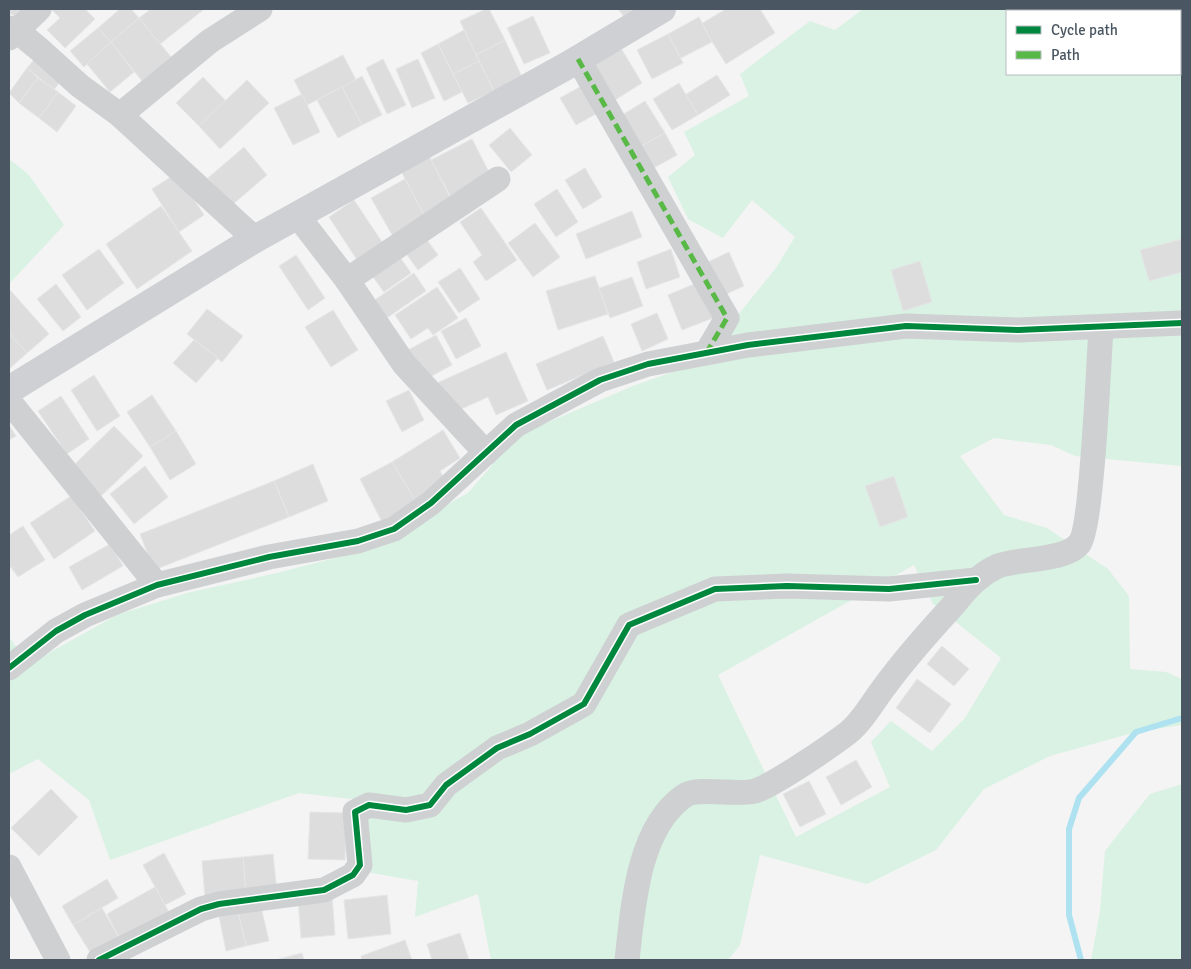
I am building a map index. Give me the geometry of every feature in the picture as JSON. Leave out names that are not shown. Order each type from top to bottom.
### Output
[{"type":"street","points":[[39,9],[11,33],[39,49],[80,86],[120,115],[255,239]]},
{"type":"street","points":[[120,115],[210,41],[260,9]]},
{"type":"street","points":[[9,390],[255,239],[578,58],[661,9]]},
{"type":"street","points":[[578,58],[727,318],[707,352]]},
{"type":"street","points":[[347,280],[498,179]]},
{"type":"street","points":[[297,215],[347,280],[404,364],[486,453]]},
{"type":"street","points":[[9,668],[56,631],[85,615],[158,585],[269,557],[358,541],[394,529],[431,503],[516,425],[600,380],[648,364],[748,345],[906,326],[1018,330],[1182,323]]},
{"type":"street","points":[[627,960],[635,891],[644,854],[668,812],[686,794],[721,791],[736,794],[756,790],[777,780],[851,730],[904,659],[976,580],[999,566],[1072,550],[1079,544],[1084,535],[1095,427],[1101,327]]},
{"type":"street","points":[[9,401],[158,585]]},
{"type":"street","points":[[100,960],[201,908],[324,890],[353,875],[360,865],[355,812],[369,805],[406,810],[430,805],[446,785],[497,748],[530,734],[584,704],[629,625],[715,588],[787,586],[889,589],[976,580]]},
{"type":"street","points":[[9,867],[58,960]]},
{"type":"green space","points":[[863,9],[1182,9],[1182,466],[1075,456],[1051,445],[994,438],[960,456],[1004,515],[1047,528],[1108,569],[1129,596],[1130,669],[1166,672],[1182,679],[1182,725],[1136,732],[1050,756],[984,789],[936,850],[867,884],[760,855],[740,945],[728,960],[491,960],[478,894],[415,917],[418,881],[366,872],[360,800],[299,793],[110,860],[89,800],[38,759],[9,774],[9,637],[29,664],[117,615],[187,593],[277,573],[362,551],[468,493],[518,435],[633,386],[700,362],[776,268],[795,237],[752,200],[723,238],[688,219],[668,177],[695,155],[684,132],[749,96],[740,74],[810,21],[835,30]],"holes":[[[914,565],[933,604],[1001,658],[965,718],[932,751],[891,721],[871,742],[890,787],[796,837],[718,675]]]},
{"type":"green space","points":[[9,159],[28,174],[64,225],[10,283]]},
{"type":"green space","points":[[1182,784],[1182,960],[1091,960],[1100,911],[1105,851],[1150,794]]},
{"type":"building","points":[[9,9],[20,9],[14,16],[9,12]]},
{"type":"building","points":[[51,9],[85,9],[95,19],[65,48],[47,30],[60,18]]},
{"type":"building","points":[[120,9],[131,9],[139,18],[111,42],[98,28]]},
{"type":"building","points":[[151,9],[203,10],[160,44],[139,18]]},
{"type":"building","points":[[489,9],[505,40],[476,55],[460,21]]},
{"type":"building","points":[[618,9],[638,9],[625,18]]},
{"type":"building","points":[[726,9],[760,9],[775,33],[726,64],[701,24]]},
{"type":"building","points":[[533,16],[550,53],[524,64],[507,28]]},
{"type":"building","points":[[699,17],[712,42],[681,58],[668,34]]},
{"type":"building","points":[[139,18],[171,57],[142,81],[111,42]]},
{"type":"building","points":[[98,28],[111,42],[84,67],[70,51]]},
{"type":"building","points":[[464,30],[479,61],[453,74],[438,44]]},
{"type":"building","points":[[668,34],[683,63],[652,79],[637,50]]},
{"type":"building","points":[[505,40],[522,77],[494,91],[476,55]]},
{"type":"building","points":[[111,42],[134,72],[110,92],[87,64]]},
{"type":"building","points":[[438,44],[462,92],[444,101],[421,53]]},
{"type":"building","points":[[619,45],[642,83],[615,100],[592,62]]},
{"type":"building","points":[[38,55],[64,76],[54,90],[27,68]]},
{"type":"building","points":[[343,55],[356,80],[307,105],[294,80]]},
{"type":"building","points":[[383,59],[406,105],[387,114],[366,68]]},
{"type":"building","points":[[418,59],[435,98],[412,108],[396,69]]},
{"type":"building","points":[[479,61],[494,91],[468,103],[453,74]]},
{"type":"building","points":[[27,68],[38,78],[19,103],[9,93]]},
{"type":"building","points":[[717,75],[730,95],[698,115],[685,95]]},
{"type":"building","points":[[362,76],[382,115],[362,125],[342,87]]},
{"type":"building","points":[[203,77],[226,101],[199,126],[176,103]]},
{"type":"building","points":[[38,78],[58,92],[39,118],[19,103]]},
{"type":"building","points":[[247,80],[269,103],[220,149],[199,126]]},
{"type":"building","points":[[587,83],[603,110],[576,125],[560,98]]},
{"type":"building","points":[[679,83],[698,115],[672,130],[653,99]]},
{"type":"building","points":[[342,87],[362,125],[338,138],[317,100]]},
{"type":"building","points":[[58,92],[76,106],[57,132],[39,118]]},
{"type":"building","points":[[302,94],[320,132],[293,145],[274,108]]},
{"type":"building","points":[[645,101],[665,133],[636,149],[614,120]]},
{"type":"building","points":[[510,128],[532,155],[511,172],[489,145]]},
{"type":"building","points":[[665,133],[677,155],[648,171],[636,149]]},
{"type":"building","points":[[472,139],[492,178],[452,199],[431,160]]},
{"type":"building","points":[[244,147],[267,175],[232,205],[208,178]]},
{"type":"building","points":[[427,152],[454,205],[426,219],[399,167]]},
{"type":"building","points":[[585,168],[602,197],[583,209],[565,180]]},
{"type":"building","points":[[177,173],[204,215],[179,232],[152,189]]},
{"type":"building","points":[[405,179],[426,219],[394,238],[371,198]]},
{"type":"building","points":[[557,189],[578,222],[556,237],[534,204]]},
{"type":"building","points":[[354,200],[382,242],[357,260],[329,217]]},
{"type":"building","points":[[161,206],[192,251],[137,289],[106,244]]},
{"type":"building","points":[[481,208],[517,260],[486,281],[473,262],[482,255],[460,222]]},
{"type":"building","points":[[632,211],[642,237],[586,259],[576,234]]},
{"type":"building","points":[[535,223],[560,257],[533,277],[508,243]]},
{"type":"building","points":[[422,233],[438,255],[418,270],[402,248]]},
{"type":"building","points":[[1182,239],[1182,272],[1149,281],[1140,250]]},
{"type":"building","points":[[99,249],[124,283],[87,310],[62,275]]},
{"type":"building","points":[[671,249],[680,277],[646,289],[637,262]]},
{"type":"building","points":[[395,250],[411,273],[384,292],[368,270]]},
{"type":"building","points":[[729,252],[744,286],[724,295],[708,262]]},
{"type":"building","points":[[296,255],[325,298],[308,310],[279,266]]},
{"type":"building","points":[[920,261],[932,302],[903,311],[891,270]]},
{"type":"building","points":[[460,268],[480,299],[459,313],[438,282]]},
{"type":"building","points":[[414,273],[426,291],[381,322],[369,304]]},
{"type":"building","points":[[595,276],[608,314],[558,330],[546,291]]},
{"type":"building","points":[[632,277],[643,306],[610,318],[599,288]]},
{"type":"building","points":[[699,282],[713,318],[682,330],[668,295]]},
{"type":"building","points":[[56,284],[81,317],[63,331],[37,299]]},
{"type":"building","points":[[437,287],[458,318],[433,335],[428,328],[411,339],[395,315]]},
{"type":"building","points":[[10,290],[49,334],[27,353],[9,333]]},
{"type":"building","points":[[207,309],[243,336],[222,362],[187,334]]},
{"type":"building","points":[[333,310],[358,350],[331,367],[305,327]]},
{"type":"building","points":[[657,313],[668,339],[642,351],[631,324]]},
{"type":"building","points":[[466,318],[481,346],[456,359],[441,331]]},
{"type":"building","points":[[9,333],[27,353],[9,369]]},
{"type":"building","points":[[436,335],[452,365],[424,380],[408,350]]},
{"type":"building","points":[[603,336],[614,362],[547,390],[536,364]]},
{"type":"building","points":[[194,340],[218,358],[196,383],[173,363]]},
{"type":"building","points":[[506,352],[528,401],[496,415],[488,397],[450,414],[437,383]]},
{"type":"building","points":[[94,375],[120,416],[97,431],[71,390]]},
{"type":"building","points":[[409,390],[424,420],[402,432],[386,401]]},
{"type":"building","points":[[152,395],[176,431],[150,447],[127,412]]},
{"type":"building","points":[[61,396],[89,439],[67,454],[38,411]]},
{"type":"building","points":[[9,425],[16,436],[9,440]]},
{"type":"building","points":[[114,426],[143,456],[101,496],[73,466]]},
{"type":"building","points":[[443,430],[460,458],[440,471],[447,483],[416,502],[392,462]]},
{"type":"building","points":[[176,431],[196,464],[170,480],[150,447]]},
{"type":"building","points":[[392,462],[416,502],[382,522],[360,479]]},
{"type":"building","points":[[313,464],[328,501],[289,517],[274,481]]},
{"type":"building","points":[[145,466],[168,497],[134,524],[110,494]]},
{"type":"building","points":[[894,476],[908,517],[880,527],[865,486]]},
{"type":"building","points":[[274,481],[289,517],[154,570],[140,534]]},
{"type":"building","points":[[71,496],[95,531],[54,559],[30,523]]},
{"type":"building","points":[[23,526],[45,560],[18,577],[11,567],[9,569],[9,535]]},
{"type":"building","points":[[110,544],[123,566],[82,590],[69,567]]},
{"type":"building","points":[[942,646],[969,669],[954,686],[927,664]]},
{"type":"building","points":[[917,679],[951,704],[930,733],[896,708]]},
{"type":"building","points":[[856,760],[872,787],[841,805],[826,777]]},
{"type":"building","points":[[809,781],[826,814],[800,827],[783,794]]},
{"type":"building","points":[[51,789],[78,817],[39,856],[11,828]]},
{"type":"building","points":[[310,812],[346,813],[345,860],[308,859]]},
{"type":"building","points":[[164,853],[186,894],[165,905],[143,865]]},
{"type":"building","points":[[273,854],[277,892],[246,895],[243,857]]},
{"type":"building","points":[[243,857],[246,895],[205,898],[202,861]]},
{"type":"building","points":[[107,879],[118,898],[73,925],[62,906]]},
{"type":"building","points":[[155,887],[171,916],[122,943],[107,914]]},
{"type":"building","points":[[332,895],[335,935],[301,938],[298,898]]},
{"type":"building","points":[[387,895],[391,934],[348,939],[344,900]]},
{"type":"building","points":[[261,907],[269,941],[246,946],[238,912]]},
{"type":"building","points":[[102,908],[122,943],[95,960],[73,925]]},
{"type":"building","points":[[238,912],[246,946],[226,951],[219,916]]},
{"type":"building","points":[[460,933],[469,960],[432,960],[427,944]]},
{"type":"building","points":[[405,940],[412,960],[362,960],[361,956]]},
{"type":"building","points":[[302,953],[304,960],[275,960]]},
{"type":"waterway","points":[[1081,960],[1069,915],[1069,829],[1079,798],[1136,732],[1182,718]]},
{"type":"marked path","points":[[578,59],[727,318],[707,352]]},
{"type":"cycle path","points":[[9,668],[56,631],[85,615],[157,585],[269,557],[358,541],[394,529],[431,503],[516,425],[600,380],[648,364],[748,345],[906,326],[1018,330],[1182,323]]},
{"type":"cycle path","points":[[99,960],[201,909],[219,904],[324,890],[353,875],[360,865],[355,812],[369,805],[406,810],[430,805],[446,785],[497,748],[530,734],[584,704],[629,625],[715,589],[787,586],[889,589],[976,580]]}]
